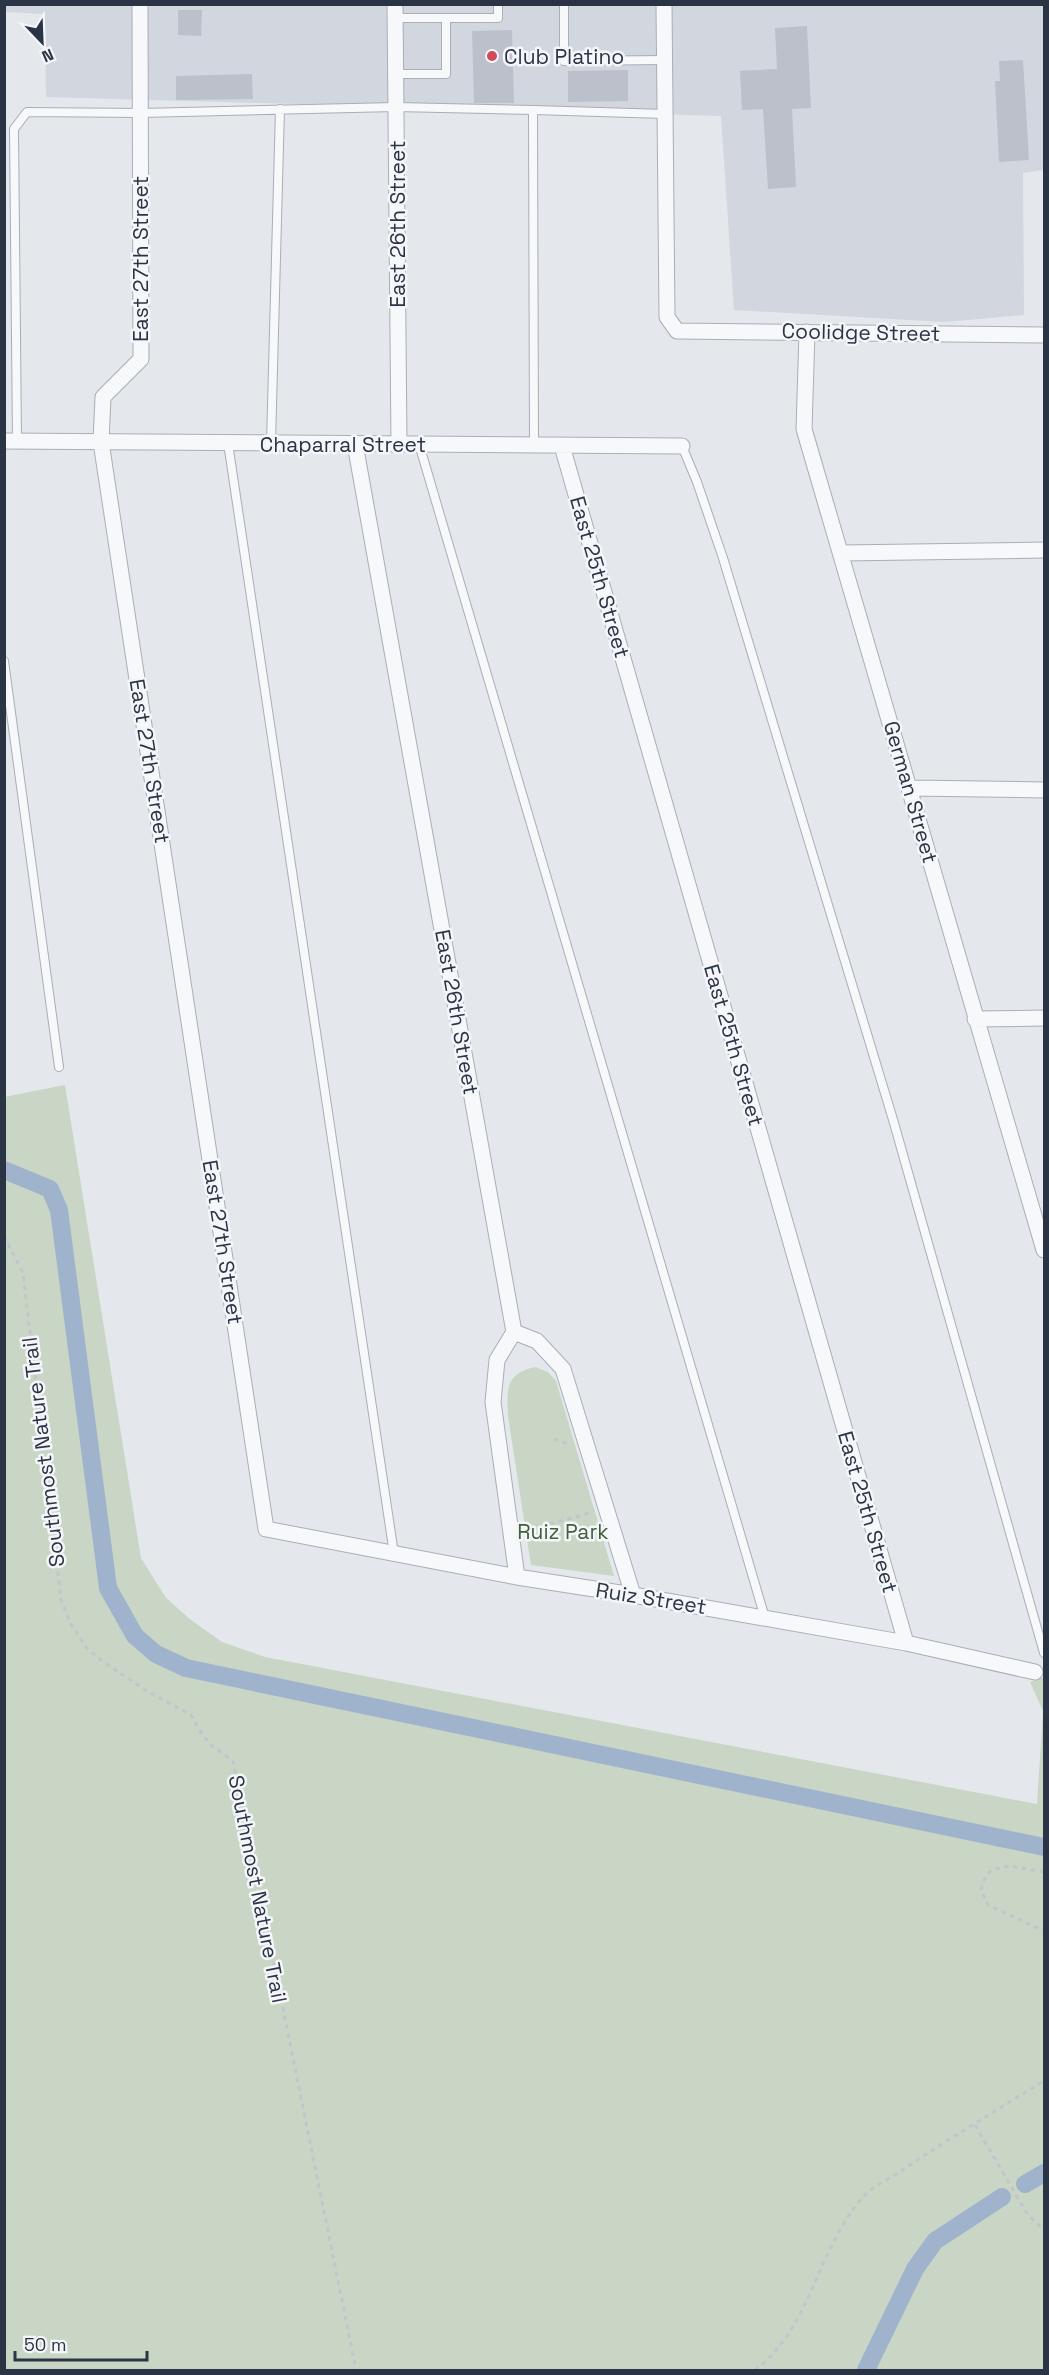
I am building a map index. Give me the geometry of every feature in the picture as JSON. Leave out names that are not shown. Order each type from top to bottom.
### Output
[{"type":"street","name":"East 27th Street","points":[[140,4],[141,358],[103,397],[101,442],[266,1529]]},
{"type":"street","points":[[664,4],[665,114]]},
{"type":"street","name":"East 26th Street","points":[[395,11],[399,444]]},
{"type":"street","name":"Coolidge Street","points":[[665,114],[667,317],[677,331],[1044,335]]},
{"type":"street","name":"German Street","points":[[807,332],[804,429],[1044,1250]]},
{"type":"street","name":"Chaparral Street","points":[[11,441],[682,446]]},
{"type":"street","name":"East 26th Street","points":[[354,444],[514,1332]]},
{"type":"street","name":"East 25th Street","points":[[562,446],[906,1643]]},
{"type":"street","points":[[842,553],[1044,550]]},
{"type":"street","points":[[910,788],[1044,790]]},
{"type":"street","points":[[975,1018],[1044,1018]]},
{"type":"street","points":[[517,1577],[493,1402],[497,1360],[514,1332],[537,1341],[563,1369],[633,1594]]},
{"type":"street","name":"Ruiz Street","points":[[266,1529],[517,1577],[633,1594],[906,1643],[1040,1671]]},
{"type":"lane","points":[[395,11],[446,18],[498,18],[498,4]]},
{"type":"lane","points":[[564,4],[564,61],[665,60]]},
{"type":"lane","points":[[396,74],[446,74],[446,18]]},
{"type":"lane","points":[[11,441],[14,129],[27,112],[140,113],[396,107],[665,114]]},
{"type":"lane","points":[[271,443],[280,109]]},
{"type":"lane","points":[[533,110],[534,445]]},
{"type":"lane","points":[[228,443],[394,1554]]},
{"type":"lane","points":[[419,444],[765,1618]]},
{"type":"lane","points":[[682,446],[723,558],[887,1101],[1044,1653]]},
{"type":"lane","points":[[4,661],[59,1067]]},
{"type":"path","name":"Southmost Nature Trail","points":[[4,1236],[23,1273],[61,1600],[71,1624],[86,1647],[102,1661],[147,1691],[191,1715],[202,1734],[213,1746],[233,1761],[356,2370]]},
{"type":"path","points":[[541,1526],[584,1515],[604,1501]]},
{"type":"path","points":[[1044,1872],[1010,1866],[991,1870],[981,1890],[988,1905],[1044,1931]]},
{"type":"path","points":[[755,2370],[770,2359],[795,2323],[828,2253],[864,2196],[1044,2080]]},
{"type":"path","points":[[974,2124],[1028,2215],[1044,2230]]},
{"type":"shaded area","points":[[5,4],[1044,5],[1044,170],[1023,173],[1024,315],[944,322],[734,310],[721,116],[46,97],[45,14],[5,12]]},
{"type":"green space","points":[[65,1085],[141,1558],[166,1598],[191,1620],[222,1642],[265,1657],[1037,1804],[1043,1711],[1030,1682],[1044,1677],[1044,2370],[5,2370],[4,1097]]},
{"type":"green space","name":"Ruiz Park","points":[[535,1367],[548,1372],[556,1381],[614,1576],[531,1565],[508,1416],[508,1390],[513,1378]]},
{"type":"building","points":[[178,10],[202,10],[201,36],[178,35]]},
{"type":"building","points":[[807,26],[811,108],[792,109],[796,187],[768,189],[763,109],[742,110],[740,71],[777,69],[775,28]]},
{"type":"building","points":[[512,30],[514,103],[474,103],[472,31]]},
{"type":"building","points":[[1023,60],[1029,160],[999,162],[995,81],[1000,81],[999,61]]},
{"type":"building","points":[[628,70],[628,101],[568,102],[568,71]]},
{"type":"building","points":[[252,74],[253,99],[176,100],[176,76]]},
{"type":"waterway","points":[[4,1170],[50,1189],[59,1210],[108,1588],[135,1636],[156,1654],[186,1668],[1044,1847]]},
{"type":"waterway","points":[[1025,2184],[1044,2173]]},
{"type":"waterway","points":[[866,2370],[915,2269],[935,2241],[1002,2197]]},
{"type":"place","name":"Club Platino","points":[[492,56]]}]
